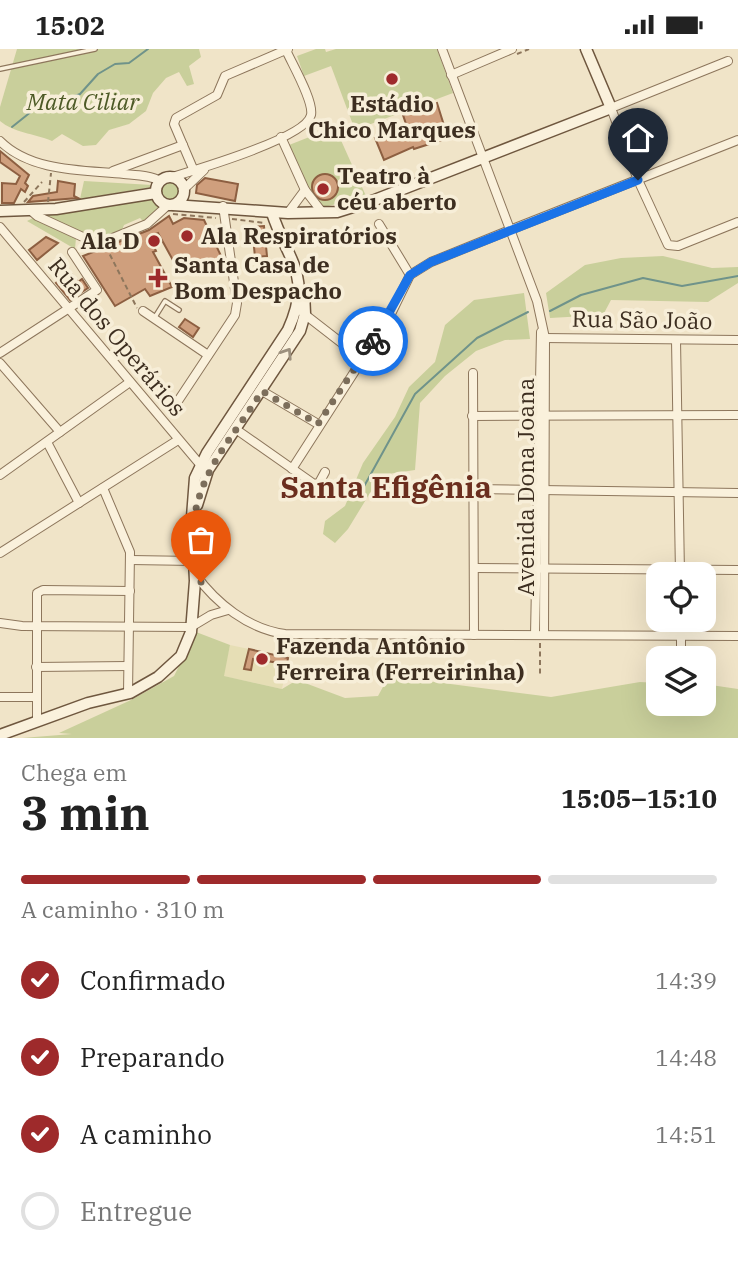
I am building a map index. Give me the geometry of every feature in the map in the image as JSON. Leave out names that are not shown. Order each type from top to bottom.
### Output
[{"type":"main road","points":[[156,193],[160,201],[168,207],[279,215],[347,209],[611,108],[586,49]]},
{"type":"main road","points":[[0,211],[49,209],[156,193],[165,179],[178,180],[183,191],[225,210]]},
{"type":"main road","points":[[168,207],[180,200],[183,191]]},
{"type":"main road","points":[[204,468],[237,430],[295,340],[301,312],[301,284],[279,215]]},
{"type":"main road","points":[[0,735],[128,694],[170,668],[181,656],[191,622],[195,574],[192,517],[194,488],[301,312]]},
{"type":"street","points":[[0,141],[26,159],[53,166],[165,179],[194,171],[207,167],[281,138],[308,122],[312,112],[287,49],[225,76],[217,95],[178,115],[174,124],[194,171]]},
{"type":"street","points":[[442,49],[510,230]]},
{"type":"street","points":[[452,75],[512,49]]},
{"type":"street","points":[[728,61],[611,108],[660,233],[672,247],[738,222]]},
{"type":"street","points":[[281,138],[305,190],[322,212]]},
{"type":"street","points":[[292,469],[318,424],[389,318],[410,275],[431,262],[738,140]]},
{"type":"street","points":[[110,173],[183,145]]},
{"type":"street","points":[[183,191],[207,167]]},
{"type":"street","points":[[279,215],[305,190]]},
{"type":"street","points":[[30,210],[95,242],[104,243],[147,224],[168,207]]},
{"type":"street","points":[[178,401],[237,309],[225,210]]},
{"type":"street","points":[[379,224],[410,275]]},
{"type":"street","name":"Rua dos Operários","points":[[0,227],[204,468]]},
{"type":"street","name":"Avenida Dona Joana","points":[[510,230],[537,301],[543,339],[539,635]]},
{"type":"street","points":[[0,353],[97,290],[72,252]]},
{"type":"street","points":[[140,310],[208,355]]},
{"type":"street","points":[[301,312],[361,358]]},
{"type":"street","name":"Rua São João","points":[[543,339],[738,340]]},
{"type":"street","points":[[676,340],[680,562]]},
{"type":"street","points":[[0,363],[60,432]]},
{"type":"street","points":[[473,373],[474,635]]},
{"type":"street","points":[[0,475],[130,382]]},
{"type":"street","points":[[262,391],[318,424]]},
{"type":"street","points":[[472,416],[738,415]]},
{"type":"street","points":[[237,430],[314,484],[319,484],[325,472]]},
{"type":"street","points":[[0,553],[178,440]]},
{"type":"street","points":[[47,442],[79,503]]},
{"type":"street","points":[[103,488],[128,544],[131,559],[128,694]]},
{"type":"street","points":[[473,489],[738,493]]},
{"type":"street","points":[[131,559],[194,561]]},
{"type":"street","points":[[474,568],[646,571]]},
{"type":"street","points":[[716,571],[738,570]]},
{"type":"street","points":[[195,574],[209,594],[228,610],[285,634],[738,636]]},
{"type":"street","points":[[37,722],[36,597],[43,590],[130,591]]},
{"type":"street","points":[[0,623],[129,628],[191,622],[228,610]]},
{"type":"street","points":[[681,635],[681,646]]},
{"type":"street","points":[[36,667],[128,666]]},
{"type":"street","points":[[0,697],[37,697]]},
{"type":"lane","points":[[0,69],[95,49]]},
{"type":"lane","points":[[153,318],[164,301],[179,310]]},
{"type":"path","points":[[506,58],[529,49]]},
{"type":"path","points":[[49,209],[47,187],[53,166]]},
{"type":"path","points":[[16,210],[42,181]]},
{"type":"path","points":[[168,207],[279,215]]},
{"type":"path","points":[[104,243],[140,310]]},
{"type":"path","points":[[539,635],[540,675]]},
{"type":"shaded area","points":[[230,645],[249,649],[245,668],[251,670],[253,659],[287,664],[282,689],[223,676]]},
{"type":"green space","name":"Mata Ciliar","points":[[17,49],[199,49],[201,57],[189,66],[194,84],[187,86],[179,72],[166,78],[153,93],[146,111],[129,124],[109,130],[96,145],[83,146],[62,134],[52,141],[0,121],[0,107]]},
{"type":"green space","name":"Estádio Chico Marques","points":[[316,49],[325,49],[326,52],[336,49],[437,49],[453,93],[355,130],[331,66],[304,76],[297,56]]},
{"type":"green space","points":[[335,127],[366,196],[321,208],[311,197],[289,145]]},
{"type":"green space","points":[[170,180],[178,184],[182,192],[178,200],[170,204],[162,200],[158,192],[162,184]]},
{"type":"green space","points":[[84,181],[152,185],[152,187],[80,199]]},
{"type":"green space","points":[[154,198],[160,209],[143,221],[140,218],[101,239],[40,216]]},
{"type":"green space","points":[[33,218],[76,238],[75,249],[27,221]]},
{"type":"green space","points":[[663,256],[712,268],[738,267],[738,283],[708,302],[611,300],[603,315],[550,318],[546,293],[585,265],[621,258]]},
{"type":"green space","points":[[524,293],[530,339],[505,340],[476,351],[445,376],[420,403],[415,470],[381,475],[348,529],[335,543],[323,534],[325,521],[345,506],[363,463],[395,417],[409,387],[435,362],[445,325],[474,300]]},
{"type":"green space","points":[[196,632],[230,645],[224,676],[282,689],[297,680],[345,698],[378,696],[389,676],[551,697],[640,682],[646,682],[646,716],[716,716],[716,686],[738,689],[738,738],[22,738],[72,734],[59,733],[131,700],[174,676]]},
{"type":"building","points":[[437,103],[448,138],[414,149],[413,147],[384,160],[375,138],[406,124],[403,115]]},
{"type":"building","points":[[0,151],[29,175],[25,192],[21,189],[14,203],[2,203],[2,183],[16,184],[20,176],[0,162]]},
{"type":"building","name":"Teatro à céu aberto","points":[[325,174],[334,178],[338,187],[334,196],[325,200],[316,196],[312,187],[316,178]]},
{"type":"building","points":[[205,178],[238,184],[235,201],[196,193],[197,185]]},
{"type":"building","points":[[58,181],[75,184],[74,196],[78,198],[28,202],[33,196],[57,192]]},
{"type":"building","points":[[169,216],[173,224],[184,218],[204,220],[222,258],[209,265],[211,269],[199,275],[194,266],[180,273],[158,233],[149,237],[156,251],[153,252],[172,287],[150,296],[145,289],[115,306],[83,256],[149,230]]},
{"type":"building","points":[[264,226],[267,256],[255,257],[252,227]]},
{"type":"building","points":[[46,237],[58,243],[37,260],[29,250]]},
{"type":"building","points":[[70,272],[78,282],[82,279],[88,288],[70,300],[56,283]]},
{"type":"building","points":[[185,319],[199,328],[193,337],[179,327]]},
{"type":"building","name":"Fazenda Antônio Ferreira (Ferreirinha)","points":[[249,649],[288,658],[287,664],[253,659],[251,670],[244,669]]},
{"type":"waterway","points":[[12,127],[37,107],[53,105],[80,94],[98,74],[115,64],[129,63],[148,49]]},
{"type":"waterway","points":[[550,311],[581,295],[643,278],[682,286],[738,276]]},
{"type":"waterway","points":[[362,490],[415,394],[477,338],[528,312]]},
{"type":"way so far","points":[[201,582],[195,574],[192,517],[208,470],[262,391],[318,424],[373,341]]},
{"type":"place","name":"Estádio Chico Marques","points":[[392,79]]},
{"type":"place","name":"Teatro à céu aberto","points":[[323,189]]},
{"type":"place","name":"Ala Respiratórios","points":[[187,236]]},
{"type":"place","name":"Ala D","points":[[154,241]]},
{"type":"place","name":"Santa Casa de Bom Despacho","points":[[158,278]]},
{"type":"place","name":"Fazenda Antônio Ferreira (Ferreirinha)","points":[[262,659]]},
{"type":"district","name":"Santa Efigênia","points":[[386,488]]},
{"type":"route","points":[[373,341],[389,318],[410,275],[431,262],[638,180]]}]
